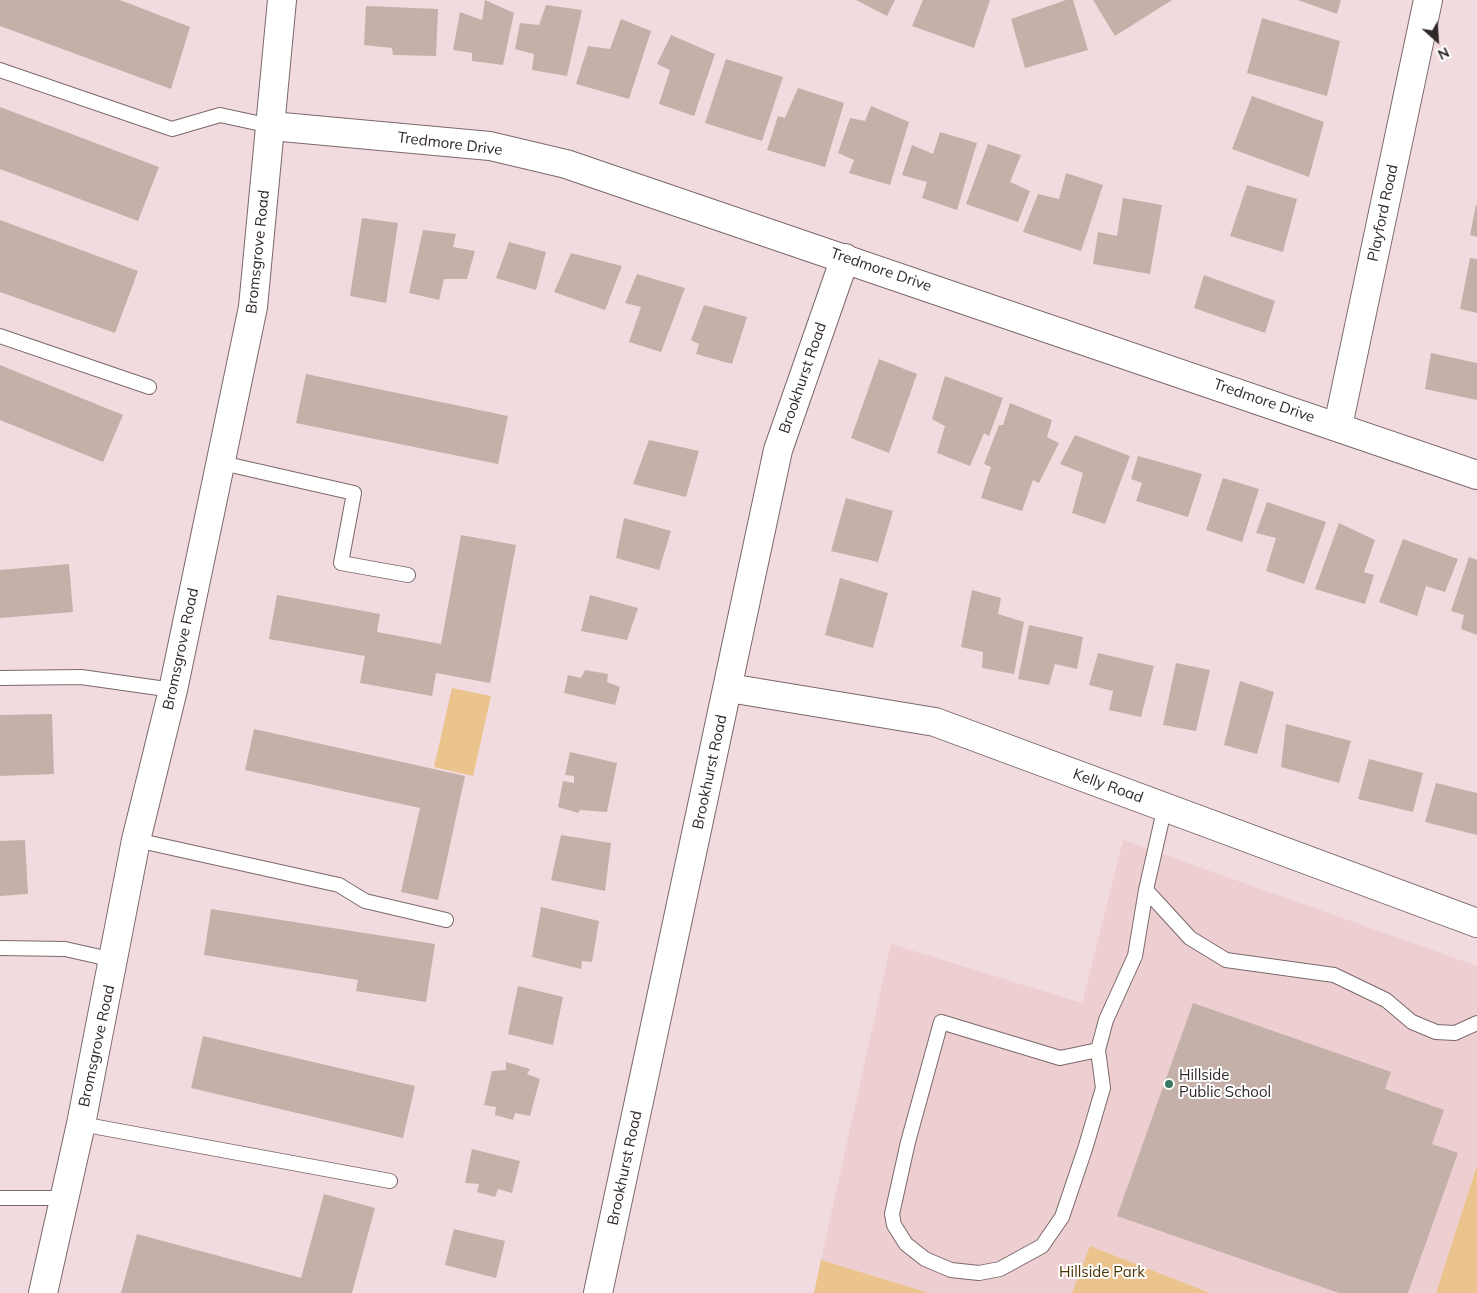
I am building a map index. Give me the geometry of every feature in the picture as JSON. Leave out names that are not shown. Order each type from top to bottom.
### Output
[{"type":"street","name":"Bromsgrove Road","points":[[43,1293],[81,1124],[136,840],[173,690],[222,463],[253,306],[282,0]]},
{"type":"street","name":"Playford Road","points":[[1338,426],[1428,0]]},
{"type":"street","name":"Tredmore Drive","points":[[271,126],[490,146],[566,164],[1477,475]]},
{"type":"street","name":"Brookhurst Road","points":[[598,1293],[729,688],[778,450],[844,258]]},
{"type":"street","name":"Kelly Road","points":[[729,688],[935,722],[1477,923]]},
{"type":"lane","points":[[0,70],[172,129],[220,115],[271,126]]},
{"type":"lane","points":[[0,336],[149,387]]},
{"type":"lane","points":[[222,463],[354,493],[341,563],[408,575]]},
{"type":"lane","points":[[0,678],[81,677],[173,690]]},
{"type":"lane","points":[[1098,1050],[1060,1058],[941,1022],[908,1142],[892,1214],[894,1225],[906,1244],[925,1259],[951,1270],[979,1273],[1000,1269],[1042,1246],[1062,1217],[1103,1088],[1098,1050],[1106,1020],[1135,956],[1146,890],[1165,806]]},
{"type":"lane","points":[[136,840],[339,885],[365,901],[446,920]]},
{"type":"lane","points":[[1146,890],[1190,938],[1226,960],[1334,975],[1386,1000],[1412,1022],[1436,1032],[1455,1033],[1477,1023]]},
{"type":"lane","points":[[0,948],[65,949],[114,960]]},
{"type":"lane","points":[[81,1124],[390,1181]]},
{"type":"lane","points":[[0,1198],[65,1198]]},
{"type":"shaded area","name":"Hillside Public School","points":[[1123,840],[1477,966],[1477,1165],[1436,1293],[1210,1293],[1090,1246],[1072,1293],[929,1293],[821,1260],[891,944],[1082,1003]]},
{"type":"green space","points":[[452,688],[491,696],[473,776],[434,767]]},
{"type":"green space","points":[[1477,1165],[1477,1293],[1436,1293]]},
{"type":"green space","name":"Hillside Park","points":[[1090,1246],[1210,1293],[1072,1293]]},
{"type":"green space","points":[[821,1260],[929,1293],[814,1293]]},
{"type":"building","points":[[0,0],[120,0],[190,27],[171,89],[0,26]]},
{"type":"building","points":[[485,0],[514,13],[503,65],[472,61],[472,53],[453,50],[460,12],[482,20]]},
{"type":"building","points":[[856,0],[895,0],[887,16]]},
{"type":"building","points":[[923,0],[990,0],[974,48],[912,26]]},
{"type":"building","points":[[1066,0],[1073,0],[1088,50],[1025,68],[1011,19]]},
{"type":"building","points":[[1093,0],[1172,0],[1115,36]]},
{"type":"building","points":[[1298,0],[1341,0],[1337,14]]},
{"type":"building","points":[[546,5],[582,10],[567,76],[532,70],[534,54],[515,49],[520,23],[539,25]]},
{"type":"building","points":[[366,6],[438,9],[436,56],[393,55],[392,48],[364,45]]},
{"type":"building","points":[[1262,18],[1340,41],[1327,96],[1247,73]]},
{"type":"building","points":[[621,19],[651,31],[629,99],[576,84],[588,46],[610,49]]},
{"type":"building","points":[[671,35],[715,54],[694,116],[659,104],[670,70],[657,64]]},
{"type":"building","points":[[726,59],[783,77],[762,141],[705,123]]},
{"type":"building","points":[[798,88],[844,103],[825,167],[767,150],[778,116],[785,118]]},
{"type":"building","points":[[1252,96],[1324,122],[1309,177],[1232,149]]},
{"type":"building","points":[[871,106],[909,122],[890,185],[849,173],[854,160],[838,153],[850,118],[865,121]]},
{"type":"building","points":[[0,107],[159,167],[138,221],[0,169]]},
{"type":"building","points":[[940,132],[977,143],[957,210],[922,198],[927,182],[902,175],[912,145],[933,154]]},
{"type":"building","points":[[988,144],[1021,155],[1010,182],[1030,191],[1018,222],[966,204]]},
{"type":"building","points":[[1066,173],[1103,185],[1081,251],[1023,232],[1038,194],[1059,199]]},
{"type":"building","points":[[1247,185],[1297,199],[1283,252],[1230,236]]},
{"type":"building","points":[[1123,198],[1162,205],[1150,274],[1093,264],[1098,232],[1117,236]]},
{"type":"building","points":[[1477,205],[1477,237],[1470,235]]},
{"type":"building","points":[[362,218],[398,223],[386,303],[350,296]]},
{"type":"building","points":[[0,220],[138,271],[115,333],[0,292]]},
{"type":"building","points":[[423,230],[456,234],[453,247],[475,251],[467,279],[444,279],[439,300],[409,293]]},
{"type":"building","points":[[509,242],[546,252],[536,290],[496,278]]},
{"type":"building","points":[[571,253],[622,266],[605,310],[554,292]]},
{"type":"building","points":[[1470,258],[1477,259],[1477,313],[1460,309]]},
{"type":"building","points":[[637,274],[685,288],[661,352],[629,342],[641,307],[625,303]]},
{"type":"building","points":[[1204,275],[1275,301],[1265,333],[1194,308]]},
{"type":"building","points":[[704,305],[747,317],[732,364],[696,354],[699,344],[691,340]]},
{"type":"building","points":[[1431,353],[1477,363],[1477,400],[1425,389]]},
{"type":"building","points":[[879,359],[917,374],[889,453],[851,438]]},
{"type":"building","points":[[0,365],[123,415],[103,462],[0,420]]},
{"type":"building","points":[[306,374],[508,416],[498,464],[296,423]]},
{"type":"building","points":[[945,376],[1003,398],[989,436],[984,433],[970,466],[937,453],[945,426],[932,419]]},
{"type":"building","points":[[1010,403],[1052,420],[1047,437],[1059,443],[1039,483],[1033,480],[1022,511],[981,498],[991,467],[984,464],[999,425],[1003,425]]},
{"type":"building","points":[[1075,435],[1130,456],[1105,524],[1072,513],[1083,473],[1060,464]]},
{"type":"building","points":[[649,440],[699,451],[686,497],[633,484]]},
{"type":"building","points":[[1138,456],[1202,474],[1188,517],[1136,501],[1142,483],[1131,479]]},
{"type":"building","points":[[1223,478],[1259,489],[1242,542],[1206,530]]},
{"type":"building","points":[[846,498],[893,511],[878,562],[831,551]]},
{"type":"building","points":[[1267,502],[1326,522],[1304,584],[1266,571],[1276,538],[1256,533]]},
{"type":"building","points":[[624,518],[671,531],[659,570],[616,558]]},
{"type":"building","points":[[1339,523],[1375,540],[1364,572],[1374,575],[1365,604],[1315,589]]},
{"type":"building","points":[[461,535],[516,545],[490,683],[436,673],[432,696],[360,683],[365,656],[269,639],[277,595],[380,614],[377,632],[441,644]]},
{"type":"building","points":[[1403,539],[1458,559],[1445,592],[1426,586],[1417,616],[1379,602]]},
{"type":"building","points":[[1469,557],[1477,560],[1477,635],[1461,629],[1464,615],[1451,611]]},
{"type":"building","points":[[69,564],[73,612],[0,618],[0,570]]},
{"type":"building","points":[[840,578],[888,593],[873,648],[825,635]]},
{"type":"building","points":[[972,590],[1001,598],[998,614],[1024,622],[1014,674],[982,668],[983,652],[961,647]]},
{"type":"building","points":[[590,595],[638,608],[627,640],[581,631]]},
{"type":"building","points":[[1029,625],[1083,637],[1077,669],[1055,664],[1049,685],[1018,679]]},
{"type":"building","points":[[1098,653],[1154,666],[1141,717],[1109,710],[1113,691],[1089,685]]},
{"type":"building","points":[[1176,663],[1210,670],[1196,731],[1163,725]]},
{"type":"building","points":[[585,670],[608,674],[607,682],[620,687],[615,705],[564,693],[568,675],[581,678]]},
{"type":"building","points":[[1240,681],[1274,692],[1257,754],[1224,745]]},
{"type":"building","points":[[52,714],[54,774],[0,776],[0,715]]},
{"type":"building","points":[[1286,724],[1351,741],[1339,783],[1281,767]]},
{"type":"building","points":[[254,729],[465,776],[438,900],[401,892],[420,808],[245,770]]},
{"type":"building","points":[[570,752],[617,763],[607,812],[580,810],[578,813],[558,807],[563,781],[574,783],[574,776],[565,775]]},
{"type":"building","points":[[1369,759],[1423,773],[1413,812],[1358,799]]},
{"type":"building","points":[[1436,783],[1477,793],[1477,835],[1425,822]]},
{"type":"building","points":[[561,835],[611,843],[605,891],[551,880]]},
{"type":"building","points":[[25,840],[28,894],[0,896],[0,841]]},
{"type":"building","points":[[541,907],[599,921],[592,962],[582,961],[581,969],[532,957]]},
{"type":"building","points":[[211,909],[435,944],[426,1002],[356,991],[358,980],[204,955]]},
{"type":"building","points":[[518,986],[563,997],[553,1045],[508,1034]]},
{"type":"building","points":[[1193,1003],[1391,1072],[1385,1089],[1444,1110],[1432,1144],[1458,1153],[1408,1293],[1339,1293],[1117,1216]]},
{"type":"building","points":[[203,1036],[415,1086],[403,1138],[191,1088]]},
{"type":"building","points":[[506,1062],[530,1069],[527,1074],[540,1079],[530,1116],[515,1113],[513,1120],[495,1115],[496,1107],[484,1105],[492,1071],[506,1070]]},
{"type":"building","points":[[472,1149],[520,1161],[512,1193],[498,1189],[495,1197],[477,1192],[479,1184],[465,1183]]},
{"type":"building","points":[[324,1194],[375,1208],[352,1293],[121,1293],[137,1234],[301,1278]]},
{"type":"building","points":[[454,1229],[505,1241],[496,1278],[445,1265]]},
{"type":"place","name":"Hillside Public School","points":[[1169,1084]]}]
